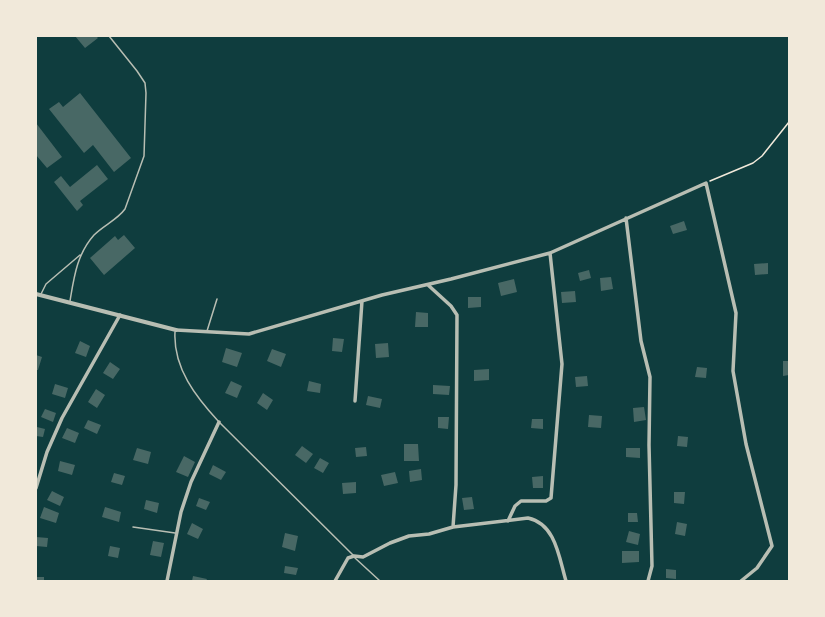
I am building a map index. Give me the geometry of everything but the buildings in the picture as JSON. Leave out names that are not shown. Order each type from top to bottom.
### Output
[{"type":"street","points":[[38,294],[70,301],[176,330],[249,334],[362,301],[550,253],[706,182],[736,313],[733,371],[744,437],[772,546],[757,568],[741,581]]},
{"type":"street","points":[[626,218],[641,341],[650,377],[649,445],[652,566],[648,581]]},
{"type":"street","points":[[508,521],[515,506],[521,501],[546,501],[551,498],[562,364],[550,253]]},
{"type":"street","points":[[428,285],[451,306],[457,315],[456,485],[454,526]]},
{"type":"street","points":[[355,401],[362,301]]},
{"type":"street","points":[[36,488],[47,452],[62,418],[120,315]]},
{"type":"street","points":[[167,581],[175,533],[191,482],[219,422]]},
{"type":"street","points":[[335,581],[348,558],[363,556],[409,536],[429,534],[454,526],[528,518],[543,525],[551,534],[557,548],[566,581]]},
{"type":"lane","points":[[38,294],[46,284],[80,255],[95,235],[120,215],[125,208],[144,156],[145,83],[110,36]]},
{"type":"lane","points":[[70,301],[80,255]]},
{"type":"lane","points":[[206,331],[217,299]]},
{"type":"lane","points":[[176,330],[176,351],[189,385],[219,422],[380,581]]},
{"type":"lane","points":[[134,527],[175,533]]},
{"type":"path","points":[[706,182],[753,163],[762,156],[789,122]]}]
